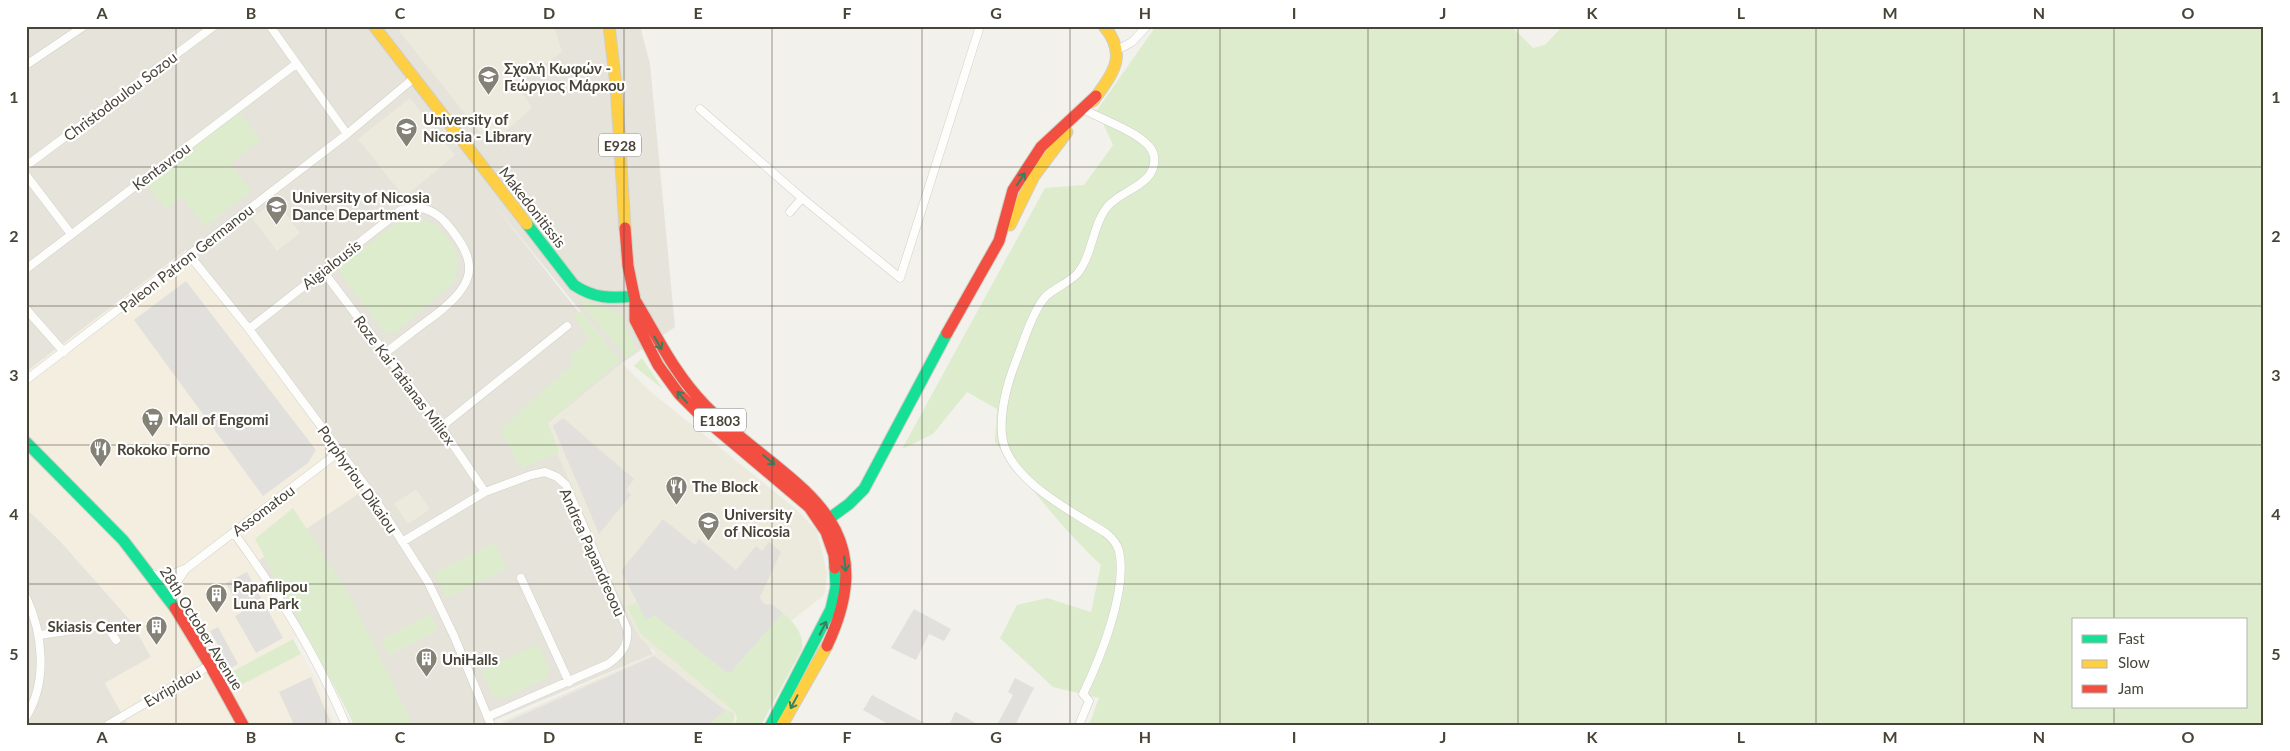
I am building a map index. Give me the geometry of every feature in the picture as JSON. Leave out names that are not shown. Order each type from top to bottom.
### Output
[{"type":"main road","name":"Makedonitissis","points":[[374,26],[574,285],[582,291],[600,298],[634,298]]},
{"type":"main road","name":"E928","points":[[609,26],[616,85],[628,266],[634,298]]},
{"type":"main road","points":[[826,521],[849,504],[864,489],[960,306],[999,241],[1007,233],[1021,197],[1058,142],[1087,111],[1113,72],[1117,50],[1112,36],[1104,26]]},
{"type":"main road","points":[[999,241],[1013,190],[1042,147],[1096,96]]},
{"type":"main road","name":"E1803","points":[[634,298],[666,358],[695,395],[806,491],[841,544],[846,569],[844,602],[832,633],[782,725]]},
{"type":"main road","name":"28th October Avenue","points":[[26,442],[97,513],[151,574],[210,665],[243,725]]},
{"type":"main road","name":"E1803","points":[[772,725],[831,609],[836,587],[834,556],[826,521]]},
{"type":"street","points":[[26,66],[84,26]]},
{"type":"street","name":"Christodoulou Sozou","points":[[26,166],[214,26]]},
{"type":"street","points":[[270,26],[347,134]]},
{"type":"street","points":[[700,109],[802,198],[900,278],[980,26]]},
{"type":"street","points":[[1117,50],[1132,42],[1146,26]]},
{"type":"street","name":"Kentavrou","points":[[26,269],[296,64]]},
{"type":"street","name":"Paleon Patron Germanou","points":[[26,380],[347,134],[414,78]]},
{"type":"street","points":[[1079,725],[1090,701],[1083,694],[1106,639],[1116,601],[1122,571],[1119,549],[1114,540],[1106,533],[1048,496],[1024,476],[1010,458],[1002,436],[1002,415],[1012,370],[1032,320],[1046,297],[1077,274],[1108,206],[1120,194],[1146,181],[1152,169],[1154,156],[1148,143],[1136,134],[1087,111]]},
{"type":"street","points":[[26,175],[71,234]]},
{"type":"street","points":[[790,212],[802,198]]},
{"type":"street","name":"Aigialousis","points":[[249,329],[400,210],[411,206],[421,207],[431,211],[444,222],[464,248],[468,259],[468,277],[464,288],[449,303],[385,353]]},
{"type":"street","name":"Porphyriou Dikaiou","points":[[190,256],[249,329],[375,499],[428,582],[489,716],[490,725]]},
{"type":"street","name":"Roze Kai Tatianas Miliex","points":[[323,271],[441,427],[484,492]]},
{"type":"street","points":[[26,309],[64,352]]},
{"type":"street","points":[[441,427],[567,326]]},
{"type":"street","name":"Assomatou","points":[[151,574],[166,576],[187,568],[340,451]]},
{"type":"street","name":"Andrea Papandreoou","points":[[402,542],[484,492],[545,472],[557,477],[566,486],[627,629],[626,646],[615,660],[489,716]]},
{"type":"street","points":[[234,533],[274,589],[296,624],[332,691],[346,725]]},
{"type":"street","name":"Assomatou","points":[[172,604],[173,588],[187,568]]},
{"type":"street","points":[[521,578],[569,682]]},
{"type":"street","points":[[26,597],[40,635],[39,676],[35,696],[26,717]]},
{"type":"street","points":[[40,635],[106,625],[116,640]]},
{"type":"street","name":"Evripidou","points":[[108,725],[121,721],[210,665]]},
{"type":"shaded area","points":[[26,26],[640,26],[650,64],[675,327],[622,363],[556,448],[612,581],[653,654],[483,725],[354,725],[324,663],[259,560],[361,492],[248,328],[186,250],[26,372]],"holes":[[[492,202],[608,345],[572,304]]]},
{"type":"shaded area","name":"Σχολή Κωφών - Γεώργιος Μάρκου","points":[[405,26],[554,26],[562,52],[517,84],[532,108],[490,145],[399,31]]},
{"type":"shaded area","name":"University of Nicosia - Library","points":[[410,98],[455,155],[404,197],[358,139]]},
{"type":"shaded area","name":"University of Nicosia Dance Department","points":[[275,200],[300,233],[277,251],[252,218]]},
{"type":"shaded area","points":[[186,250],[247,329],[361,492],[259,560],[303,630],[293,640],[314,675],[336,725],[128,725],[105,683],[151,657],[131,621],[60,541],[26,508],[26,372]]},
{"type":"shaded area","points":[[186,281],[316,450],[308,463],[263,496],[134,320]]},
{"type":"shaded area","name":"University of Nicosia","points":[[622,363],[651,392],[797,510],[817,531],[827,573],[825,592],[823,596],[791,621],[735,712],[735,725],[503,725],[503,721],[656,653],[639,637],[617,592],[545,425]]},
{"type":"shaded area","points":[[563,418],[634,479],[626,490],[631,495],[599,534],[553,426]]},
{"type":"shaded area","points":[[416,489],[430,509],[408,524],[394,504]]},
{"type":"shaded area","points":[[26,508],[60,541],[131,621],[151,657],[105,683],[127,723],[125,725],[26,725]]},
{"type":"shaded area","points":[[663,519],[695,545],[699,539],[736,570],[756,546],[762,551],[769,542],[781,552],[760,597],[763,603],[767,605],[772,604],[783,613],[731,672],[726,672],[654,615],[646,620],[621,571]]},
{"type":"shaded area","points":[[247,572],[283,638],[256,653],[235,616],[242,612],[226,583]]},
{"type":"shaded area","points":[[914,609],[951,629],[944,641],[929,634],[916,660],[891,648]]},
{"type":"shaded area","points":[[218,627],[238,664],[231,668],[210,631]]},
{"type":"shaded area","points":[[654,656],[725,710],[709,725],[507,725],[507,722]]},
{"type":"shaded area","points":[[311,677],[332,725],[294,725],[279,692]]},
{"type":"shaded area","points":[[1015,678],[1034,688],[1015,725],[997,725],[1013,695],[1008,692]]},
{"type":"shaded area","points":[[872,695],[928,725],[890,725],[863,710]]},
{"type":"shaded area","points":[[956,712],[979,725],[949,725]]},
{"type":"green space","points":[[1156,26],[1511,26],[1533,48],[1545,45],[1563,26],[2264,26],[2264,725],[1089,725],[1099,698],[1053,687],[1000,638],[1017,605],[1047,598],[1091,612],[1101,565],[1086,551],[1032,490],[995,442],[997,409],[967,392],[933,434],[902,449],[1045,188],[1084,185],[1113,145],[1097,110]]},
{"type":"green space","points":[[239,112],[261,140],[230,163],[251,191],[205,226],[182,197],[166,209],[146,185]]},
{"type":"green space","points":[[418,219],[436,224],[453,246],[458,258],[455,282],[394,333],[386,334],[340,273],[341,265],[400,220]]},
{"type":"green space","points":[[582,300],[620,312],[637,350],[627,358],[580,302]]},
{"type":"green space","points":[[581,311],[620,361],[547,422],[559,452],[521,469],[500,430],[572,365],[570,356],[589,339],[573,317]]},
{"type":"green space","points":[[642,358],[663,389],[634,366]]},
{"type":"green space","points":[[293,508],[350,596],[413,725],[355,725],[255,539]]},
{"type":"green space","points":[[495,543],[507,568],[446,598],[434,573]]},
{"type":"green space","points":[[636,602],[646,619],[654,615],[726,672],[733,670],[783,613],[800,633],[802,649],[761,725],[735,725],[737,719],[735,712],[640,633],[627,607]]},
{"type":"green space","points":[[430,614],[438,630],[389,655],[381,640]]},
{"type":"green space","points":[[293,639],[301,654],[233,689],[226,675]]},
{"type":"green space","points":[[538,644],[549,668],[547,678],[503,698],[494,696],[481,671]]},
{"type":"green space","points":[[725,710],[734,713],[733,722],[730,725],[709,725]]},
{"type":"traffic: fast","points":[[527,224],[574,285],[595,295],[634,296]]},
{"type":"traffic: fast","points":[[823,523],[849,504],[864,489],[947,333]]},
{"type":"traffic: fast","points":[[26,442],[123,540],[175,608]]},
{"type":"traffic: fast","points":[[771,725],[831,609],[836,587],[835,568]]},
{"type":"traffic: slow","points":[[374,26],[527,224]]},
{"type":"traffic: slow","points":[[609,26],[616,85],[625,228]]},
{"type":"traffic: slow","points":[[1093,101],[1111,73],[1117,56],[1116,47],[1104,26]]},
{"type":"traffic: slow","points":[[1010,225],[1034,176],[1067,132]]},
{"type":"traffic: slow","points":[[782,725],[827,646]]},
{"type":"traffic: jam","points":[[947,333],[999,241],[1013,190],[1041,147],[1096,96]]},
{"type":"traffic: jam","points":[[625,228],[628,266],[635,300],[635,320],[658,365],[679,394],[700,415],[809,507],[826,532],[834,555],[835,568]]},
{"type":"traffic: jam","points":[[635,300],[666,354],[693,392],[734,432],[793,480],[818,504],[836,531],[845,563],[843,600],[827,646]]},
{"type":"traffic: jam","points":[[175,608],[243,725]]},
{"type":"place","name":"Σχολή Κωφών - Γεώργιος Μάρκου","points":[[488,96]]},
{"type":"place","name":"University of Nicosia - Library","points":[[407,147]]},
{"type":"place","name":"University of Nicosia Dance Department","points":[[276,225]]},
{"type":"place","name":"Mall of Engomi","points":[[153,438]]},
{"type":"place","name":"Rokoko Forno","points":[[101,468]]},
{"type":"place","name":"The Block","points":[[676,505]]},
{"type":"place","name":"University of Nicosia","points":[[708,542]]},
{"type":"place","name":"Papafilipou Luna Park","points":[[217,614]]},
{"type":"place","name":"Skiasis Center","points":[[157,645]]},
{"type":"place","name":"UniHalls","points":[[426,678]]}]
